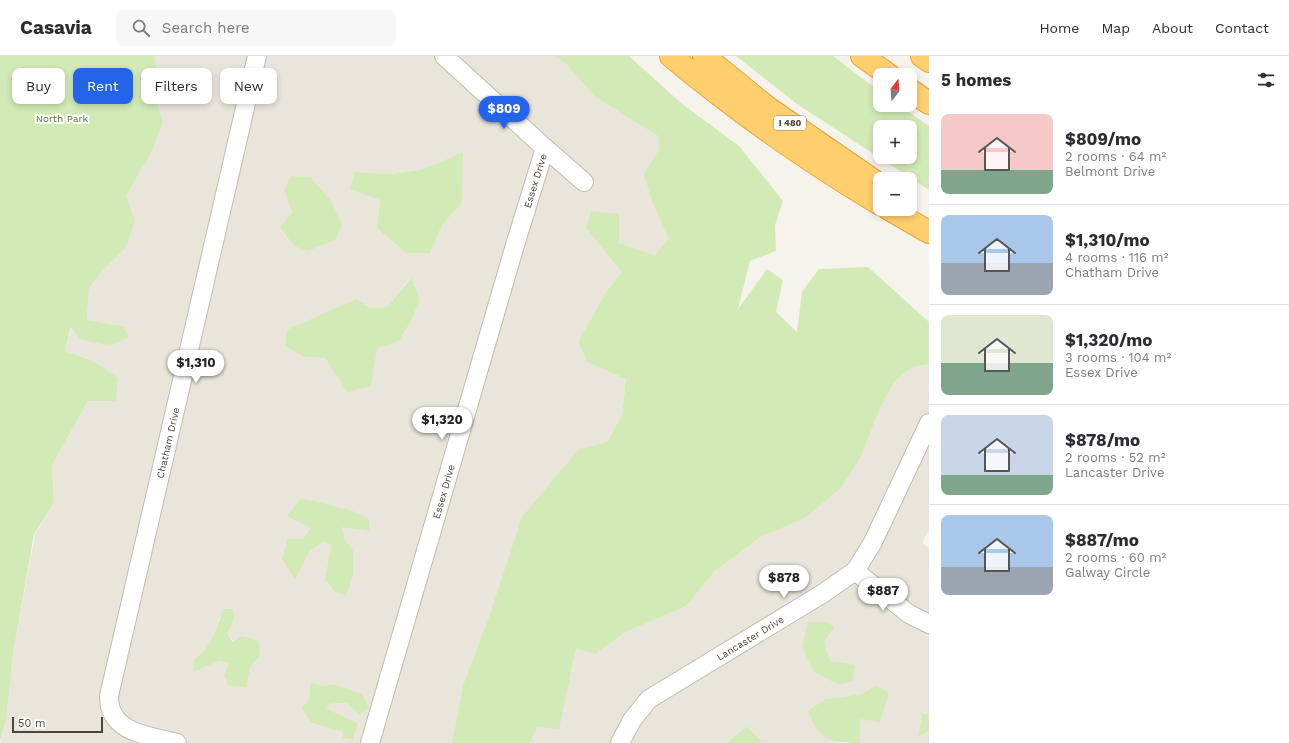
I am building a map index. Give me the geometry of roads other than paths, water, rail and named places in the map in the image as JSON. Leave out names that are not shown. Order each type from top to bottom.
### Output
[{"type":"highway","points":[[671,56],[754,122],[807,158],[873,200]]},
{"type":"highway","name":"I 480","points":[[704,56],[768,108],[873,180]]},
{"type":"highway","points":[[862,56],[879,68]]},
{"type":"highway","points":[[922,56],[929,61]]},
{"type":"highway","points":[[917,95],[929,103]]},
{"type":"highway","points":[[917,209],[929,217]]},
{"type":"highway","points":[[901,216],[929,232]]},
{"type":"street","name":"Chatham Drive","points":[[177,743],[126,728],[117,721],[111,712],[109,696],[257,56]]},
{"type":"street","points":[[444,56],[584,182]]},
{"type":"street","name":"Essex Drive","points":[[370,743],[515,245],[545,148]]},
{"type":"street","name":"Lancaster Drive","points":[[620,743],[632,720],[649,699],[822,594],[855,571],[872,544],[929,423]]},
{"type":"street","points":[[855,571],[909,614],[929,624]]},
{"type":"park label","name":"North Park","points":[[62,118]]}]
